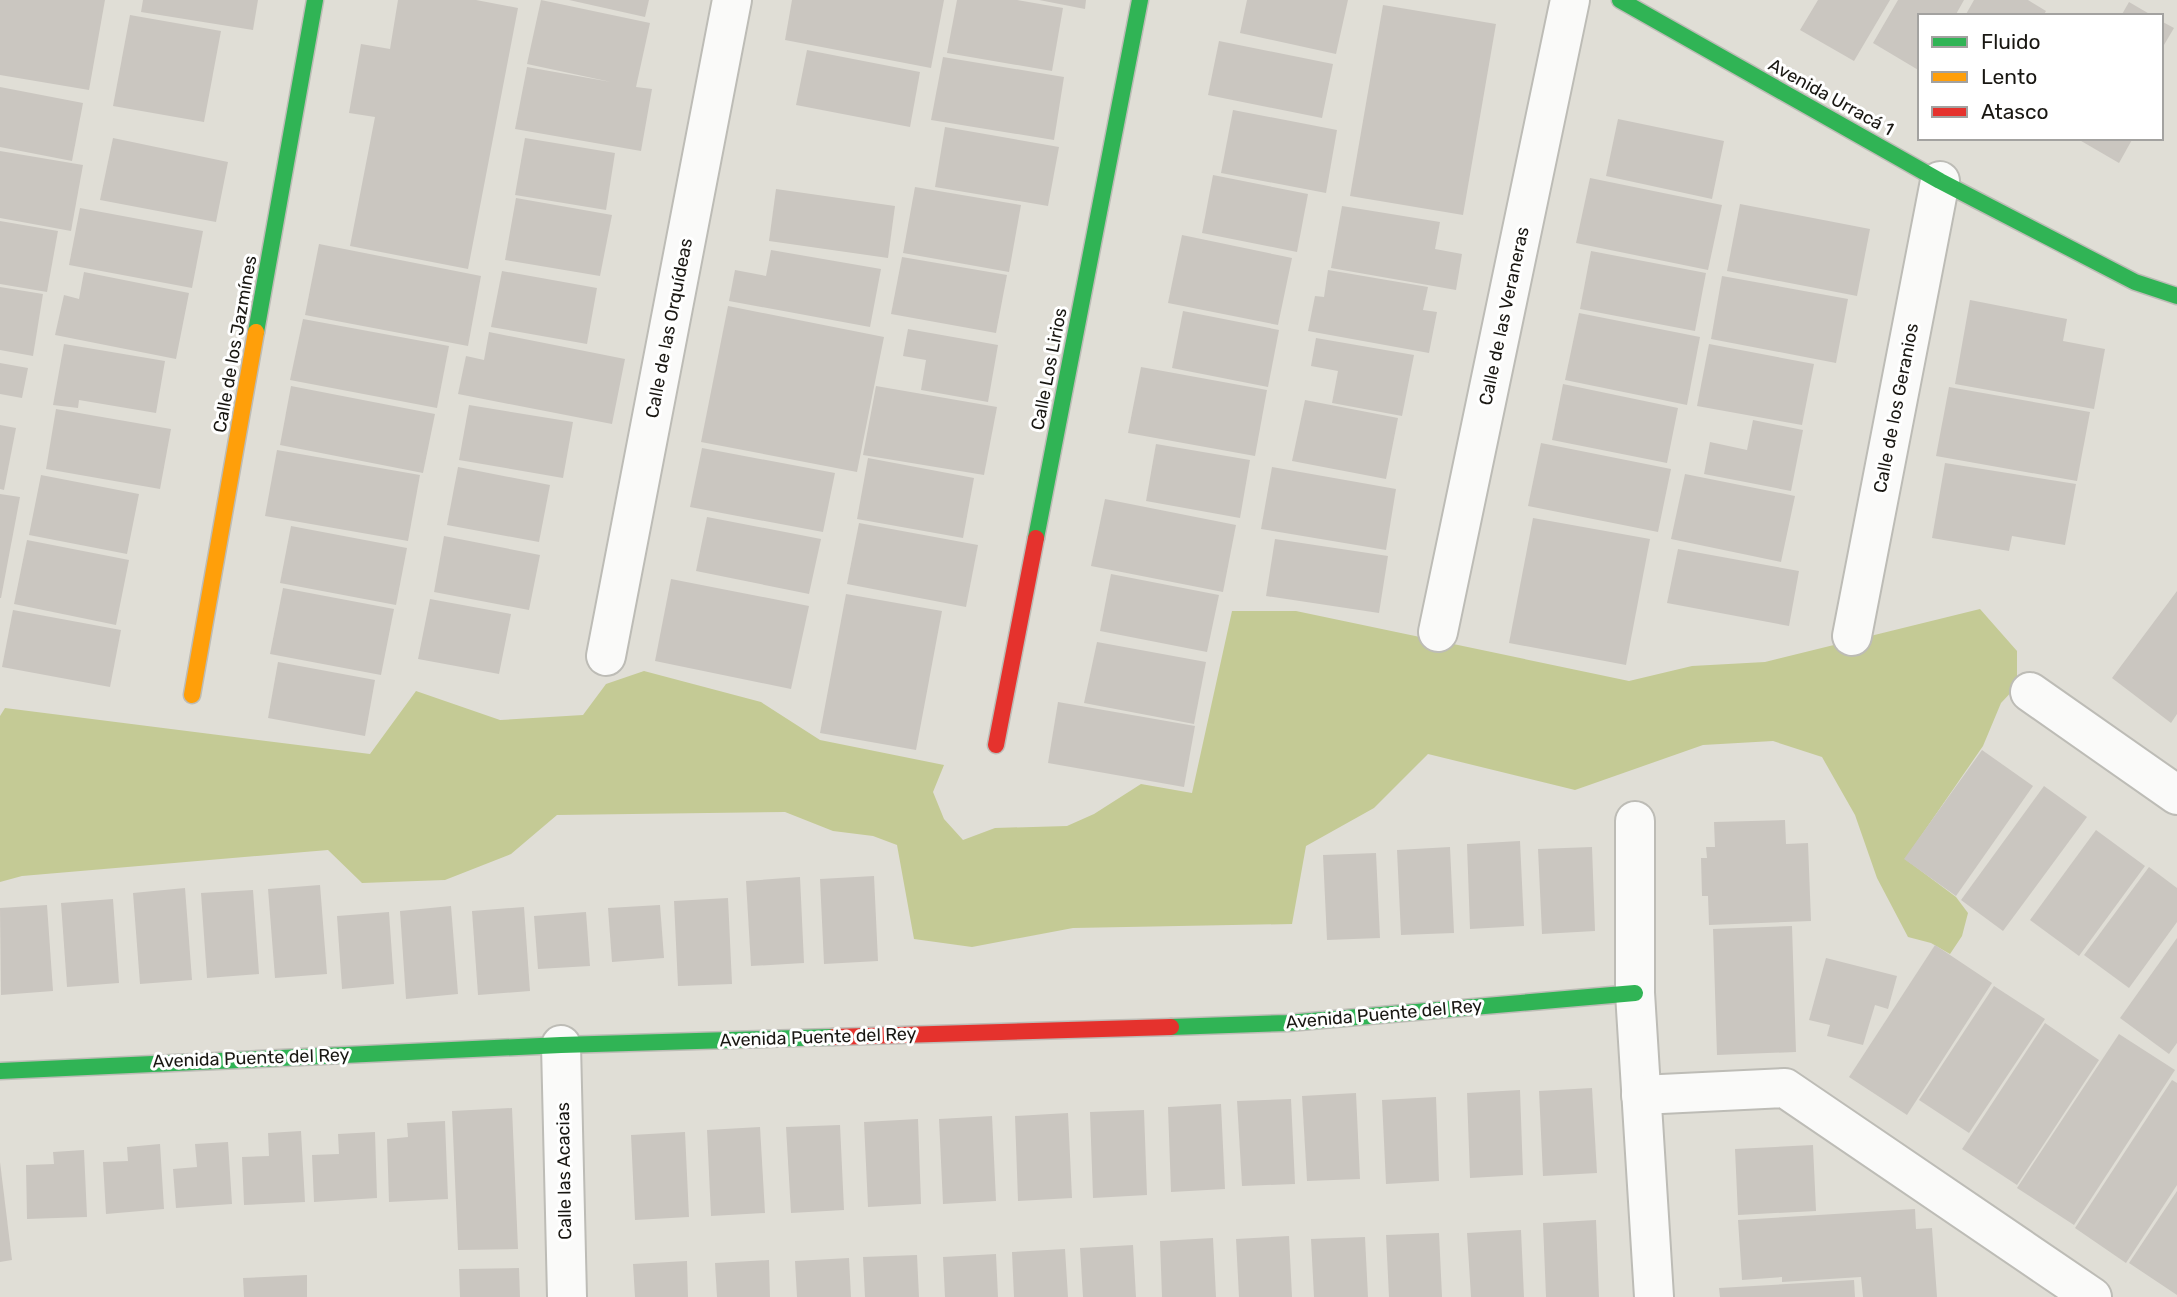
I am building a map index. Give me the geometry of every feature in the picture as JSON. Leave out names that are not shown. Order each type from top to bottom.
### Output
[{"type":"street","name":"Calle de los Jazmínes","points":[[192,695],[315,0]]},
{"type":"street","name":"Calle de las Orquídeas","points":[[606,656],[732,0]]},
{"type":"street","name":"Calle Los Lirios","points":[[996,745],[1140,0]]},
{"type":"street","name":"Calle de las Veraneras","points":[[1438,632],[1570,0]]},
{"type":"street","name":"Avenida Urracá 1","points":[[1620,0],[1940,181],[2135,282],[2177,296]]},
{"type":"street","name":"Calle de los Geranios","points":[[1852,636],[1940,181]]},
{"type":"street","points":[[2030,692],[2177,795]]},
{"type":"street","points":[[1635,821],[1634,993],[1654,1297]]},
{"type":"street","name":"Avenida Puente del Rey","points":[[0,1071],[561,1045],[1288,1023],[1634,993]]},
{"type":"street","name":"Calle las Acacias","points":[[561,1045],[567,1297]]},
{"type":"street","points":[[1641,1095],[1786,1088],[2092,1297]]},
{"type":"green space","points":[[1980,609],[2017,651],[2017,686],[2001,703],[1983,746],[1905,859],[1956,897],[1968,913],[1962,936],[1950,954],[1931,943],[1908,937],[1877,878],[1855,815],[1822,757],[1773,741],[1703,745],[1575,790],[1428,754],[1374,808],[1306,846],[1292,924],[1073,928],[972,947],[914,939],[897,845],[873,836],[833,831],[785,812],[557,815],[511,854],[445,880],[362,883],[328,850],[22,876],[0,882],[0,716],[5,708],[370,754],[416,691],[500,720],[583,715],[606,684],[644,671],[761,702],[820,740],[944,765],[933,792],[944,819],[963,840],[995,828],[1067,826],[1094,814],[1141,784],[1192,793],[1232,611],[1296,611],[1629,681],[1692,666],[1765,662]]},
{"type":"building","points":[[0,0],[105,0],[89,90],[0,75]]},
{"type":"building","points":[[143,0],[258,0],[253,30],[141,12]]},
{"type":"building","points":[[398,0],[476,0],[518,8],[468,269],[350,246],[375,117],[349,113],[361,44],[390,49]]},
{"type":"building","points":[[541,0],[650,23],[636,87],[652,89],[641,151],[515,129],[527,67],[611,82],[527,64]]},
{"type":"building","points":[[569,0],[649,0],[645,17]]},
{"type":"building","points":[[792,0],[944,0],[931,68],[785,40]]},
{"type":"building","points":[[957,0],[1017,0],[1063,8],[1052,71],[947,53]]},
{"type":"building","points":[[1039,0],[1086,0],[1085,9]]},
{"type":"building","points":[[1247,0],[1348,0],[1336,54],[1240,33]]},
{"type":"building","points":[[1818,0],[1890,0],[1854,61],[1800,30]]},
{"type":"building","points":[[1898,0],[1964,0],[1956,14],[1918,14],[1918,70],[1873,43]]},
{"type":"building","points":[[1974,0],[2028,0],[2046,11],[2044,14],[1966,14]]},
{"type":"building","points":[[2129,2],[2150,14],[2122,14]]},
{"type":"building","points":[[1383,5],[1496,24],[1463,215],[1350,196]]},
{"type":"building","points":[[130,15],[221,31],[204,122],[113,106]]},
{"type":"building","points":[[2163,22],[2174,28],[2163,47]]},
{"type":"building","points":[[1219,41],[1333,64],[1322,118],[1208,95]]},
{"type":"building","points":[[807,50],[920,72],[910,127],[796,105]]},
{"type":"building","points":[[943,57],[1064,77],[1054,140],[931,120]]},
{"type":"building","points":[[0,87],[83,103],[72,161],[0,147]]},
{"type":"building","points":[[1233,110],[1337,130],[1326,193],[1221,173]]},
{"type":"building","points":[[1618,119],[1724,141],[1712,199],[1606,176]]},
{"type":"building","points":[[945,127],[1059,147],[1048,206],[935,187]]},
{"type":"building","points":[[113,138],[228,162],[216,222],[100,200]]},
{"type":"building","points":[[525,138],[615,153],[606,210],[515,195]]},
{"type":"building","points":[[2079,140],[2132,140],[2119,163]]},
{"type":"building","points":[[0,151],[83,165],[71,231],[0,218]]},
{"type":"building","points":[[1213,175],[1308,194],[1297,252],[1202,233]]},
{"type":"building","points":[[1590,178],[1722,205],[1708,270],[1576,243]]},
{"type":"building","points":[[915,187],[1021,205],[1009,272],[903,253]]},
{"type":"building","points":[[776,189],[895,206],[888,258],[769,241]]},
{"type":"building","points":[[516,198],[612,215],[600,276],[505,260]]},
{"type":"building","points":[[1740,204],[1870,229],[1857,296],[1727,271]]},
{"type":"building","points":[[1342,206],[1440,222],[1435,249],[1462,254],[1456,290],[1331,268]]},
{"type":"building","points":[[80,208],[203,231],[192,288],[69,265]]},
{"type":"building","points":[[0,221],[58,231],[47,292],[0,284]]},
{"type":"building","points":[[1182,235],[1292,258],[1278,325],[1168,303]]},
{"type":"building","points":[[319,244],[481,276],[468,346],[305,315]]},
{"type":"building","points":[[771,250],[881,269],[870,327],[729,301],[735,270],[766,276]]},
{"type":"building","points":[[1591,251],[1706,273],[1695,331],[1580,309]]},
{"type":"building","points":[[902,257],[1007,275],[996,333],[891,314]]},
{"type":"building","points":[[1328,270],[1428,287],[1423,310],[1437,312],[1429,353],[1308,331],[1315,296],[1324,297]]},
{"type":"building","points":[[502,271],[597,288],[587,344],[491,327]]},
{"type":"building","points":[[84,272],[189,293],[176,359],[55,335],[64,295],[79,299]]},
{"type":"building","points":[[1722,276],[1848,299],[1836,363],[1711,339]]},
{"type":"building","points":[[0,287],[43,294],[33,356],[0,350]]},
{"type":"building","points":[[1970,300],[2067,319],[2063,341],[2105,349],[2094,409],[1955,384]]},
{"type":"building","points":[[728,306],[884,337],[857,472],[701,442]]},
{"type":"building","points":[[1183,311],[1279,330],[1268,387],[1172,368]]},
{"type":"building","points":[[1579,313],[1700,337],[1687,405],[1565,380]]},
{"type":"building","points":[[303,319],[449,346],[437,408],[290,380]]},
{"type":"building","points":[[908,329],[998,345],[988,402],[921,390],[926,360],[903,356]]},
{"type":"building","points":[[489,332],[625,359],[612,424],[458,394],[466,356],[484,360]]},
{"type":"building","points":[[1316,338],[1414,355],[1402,416],[1332,403],[1338,371],[1311,366]]},
{"type":"building","points":[[64,344],[165,361],[156,413],[79,400],[78,408],[53,405]]},
{"type":"building","points":[[1709,344],[1814,364],[1802,425],[1697,406]]},
{"type":"building","points":[[0,363],[28,368],[22,398],[0,394]]},
{"type":"building","points":[[1141,367],[1267,390],[1255,456],[1128,433]]},
{"type":"building","points":[[1563,384],[1678,408],[1667,463],[1552,440]]},
{"type":"building","points":[[291,386],[435,414],[423,473],[280,445]]},
{"type":"building","points":[[876,386],[997,407],[984,475],[863,455]]},
{"type":"building","points":[[1949,387],[2090,412],[2077,481],[1936,456]]},
{"type":"building","points":[[1305,400],[1398,418],[1386,479],[1292,461]]},
{"type":"building","points":[[469,405],[573,422],[563,478],[459,460]]},
{"type":"building","points":[[56,409],[171,429],[160,489],[46,469]]},
{"type":"building","points":[[1753,420],[1803,430],[1791,491],[1704,474],[1710,442],[1747,450]]},
{"type":"building","points":[[0,425],[16,428],[4,490],[0,489]]},
{"type":"building","points":[[1541,443],[1671,469],[1658,532],[1528,506]]},
{"type":"building","points":[[1156,444],[1250,460],[1240,518],[1146,501]]},
{"type":"building","points":[[702,448],[835,473],[823,532],[690,507]]},
{"type":"building","points":[[277,450],[420,475],[408,541],[265,516]]},
{"type":"building","points":[[868,458],[974,478],[963,538],[857,519]]},
{"type":"building","points":[[1945,463],[2076,484],[2065,545],[2012,536],[2009,551],[1932,538]]},
{"type":"building","points":[[458,467],[550,485],[539,542],[447,525]]},
{"type":"building","points":[[1272,467],[1396,489],[1386,550],[1261,529]]},
{"type":"building","points":[[1685,474],[1795,496],[1781,562],[1671,539]]},
{"type":"building","points":[[41,475],[139,494],[127,554],[29,535]]},
{"type":"building","points":[[0,494],[20,497],[1,598],[0,598]]},
{"type":"building","points":[[1105,499],[1236,525],[1223,592],[1091,566]]},
{"type":"building","points":[[707,517],[821,539],[809,594],[696,571]]},
{"type":"building","points":[[1533,518],[1650,539],[1626,665],[1509,643]]},
{"type":"building","points":[[859,523],[978,545],[966,607],[847,584]]},
{"type":"building","points":[[291,526],[407,548],[396,605],[280,583]]},
{"type":"building","points":[[444,536],[540,555],[529,610],[434,592]]},
{"type":"building","points":[[1275,539],[1388,556],[1379,613],[1266,596]]},
{"type":"building","points":[[27,540],[129,560],[116,625],[14,604]]},
{"type":"building","points":[[1678,549],[1799,571],[1789,626],[1667,603]]},
{"type":"building","points":[[1111,574],[1219,595],[1207,652],[1100,631]]},
{"type":"building","points":[[671,579],[809,606],[791,689],[655,661]]},
{"type":"building","points":[[283,588],[394,609],[381,675],[270,654]]},
{"type":"building","points":[[2177,591],[2177,714],[2171,723],[2112,678]]},
{"type":"building","points":[[846,594],[942,611],[916,750],[820,733]]},
{"type":"building","points":[[430,599],[511,614],[499,674],[418,659]]},
{"type":"building","points":[[13,610],[121,630],[110,687],[2,667]]},
{"type":"building","points":[[1097,642],[1206,662],[1194,724],[1084,703]]},
{"type":"building","points":[[278,662],[375,680],[365,736],[268,718]]},
{"type":"building","points":[[1058,702],[1195,726],[1184,787],[1048,763]]},
{"type":"building","points":[[1982,750],[2033,786],[1956,896],[1904,859]]},
{"type":"building","points":[[2044,786],[2087,817],[2003,931],[1961,900]]},
{"type":"building","points":[[1785,820],[1786,844],[1808,843],[1811,921],[1709,925],[1708,896],[1702,896],[1701,858],[1707,858],[1706,847],[1715,847],[1714,822]]},
{"type":"building","points":[[2096,830],[2145,866],[2079,956],[2030,920]]},
{"type":"building","points":[[1520,841],[1524,926],[1470,929],[1467,844]]},
{"type":"building","points":[[1450,847],[1454,933],[1401,935],[1397,850]]},
{"type":"building","points":[[1592,847],[1595,931],[1542,934],[1538,849]]},
{"type":"building","points":[[1376,853],[1380,938],[1327,940],[1323,855]]},
{"type":"building","points":[[2149,867],[2177,888],[2177,922],[2129,988],[2084,955]]},
{"type":"building","points":[[874,876],[878,961],[824,964],[820,879]]},
{"type":"building","points":[[800,877],[804,963],[751,966],[746,881]]},
{"type":"building","points":[[320,885],[327,974],[275,978],[268,889]]},
{"type":"building","points":[[185,888],[192,980],[140,984],[133,893]]},
{"type":"building","points":[[253,890],[259,974],[207,978],[201,893]]},
{"type":"building","points":[[728,898],[732,984],[678,986],[674,901]]},
{"type":"building","points":[[113,899],[119,983],[67,987],[61,903]]},
{"type":"building","points":[[47,905],[53,991],[1,995],[0,908]]},
{"type":"building","points":[[660,905],[664,958],[612,962],[608,908]]},
{"type":"building","points":[[451,906],[458,994],[406,999],[400,911]]},
{"type":"building","points":[[524,907],[530,991],[478,995],[472,911]]},
{"type":"building","points":[[389,912],[394,984],[342,989],[337,916]]},
{"type":"building","points":[[586,912],[590,966],[538,969],[534,916]]},
{"type":"building","points":[[1792,926],[1796,1052],[1717,1055],[1713,929]]},
{"type":"building","points":[[2177,938],[2177,1043],[2169,1054],[2120,1018]]},
{"type":"building","points":[[1935,945],[1992,983],[1907,1115],[1849,1077]]},
{"type":"building","points":[[1826,958],[1897,976],[1888,1009],[1875,1005],[1863,1045],[1827,1036],[1830,1025],[1809,1020]]},
{"type":"building","points":[[1994,986],[2045,1019],[1969,1133],[1919,1100]]},
{"type":"building","points":[[2045,1023],[2099,1060],[2017,1185],[1962,1149]]},
{"type":"building","points":[[2119,1034],[2175,1070],[2074,1225],[2017,1188]]},
{"type":"building","points":[[2172,1080],[2177,1083],[2177,1185],[2126,1263],[2075,1228]]},
{"type":"building","points":[[1592,1088],[1597,1173],[1543,1176],[1539,1091]]},
{"type":"building","points":[[1520,1090],[1523,1175],[1470,1178],[1467,1093]]},
{"type":"building","points":[[1356,1093],[1360,1179],[1307,1181],[1302,1096]]},
{"type":"building","points":[[1436,1097],[1439,1181],[1386,1184],[1382,1100]]},
{"type":"building","points":[[1291,1099],[1295,1184],[1242,1186],[1237,1101]]},
{"type":"building","points":[[1221,1104],[1225,1189],[1171,1192],[1168,1107]]},
{"type":"building","points":[[512,1108],[518,1249],[458,1250],[452,1111]]},
{"type":"building","points":[[1144,1110],[1147,1195],[1093,1198],[1090,1112]]},
{"type":"building","points":[[1068,1113],[1072,1198],[1018,1201],[1015,1116]]},
{"type":"building","points":[[992,1116],[996,1201],[943,1204],[939,1119]]},
{"type":"building","points":[[918,1119],[921,1204],[868,1207],[864,1122]]},
{"type":"building","points":[[445,1121],[448,1199],[389,1202],[387,1139],[408,1137],[407,1123]]},
{"type":"building","points":[[840,1125],[844,1210],[791,1213],[786,1127]]},
{"type":"building","points":[[760,1127],[765,1213],[711,1216],[707,1130]]},
{"type":"building","points":[[301,1131],[305,1202],[244,1205],[242,1157],[269,1156],[268,1133]]},
{"type":"building","points":[[375,1132],[377,1198],[314,1202],[312,1155],[339,1154],[338,1134]]},
{"type":"building","points":[[685,1132],[689,1217],[635,1220],[631,1135]]},
{"type":"building","points":[[228,1142],[232,1204],[176,1208],[173,1169],[197,1167],[195,1144]]},
{"type":"building","points":[[160,1144],[164,1209],[106,1214],[103,1162],[128,1161],[127,1147]]},
{"type":"building","points":[[1813,1145],[1816,1211],[1738,1215],[1735,1149]]},
{"type":"building","points":[[84,1150],[87,1217],[27,1219],[26,1165],[54,1164],[53,1152]]},
{"type":"building","points":[[0,1162],[12,1260],[0,1262]]},
{"type":"building","points":[[2177,1191],[2177,1295],[2129,1263]]},
{"type":"building","points":[[1915,1209],[1916,1229],[1932,1228],[1937,1297],[1863,1297],[1861,1277],[1782,1282],[1782,1277],[1742,1280],[1738,1220]]},
{"type":"building","points":[[1596,1220],[1599,1297],[1546,1297],[1543,1223]]},
{"type":"building","points":[[1521,1230],[1524,1297],[1471,1297],[1467,1233]]},
{"type":"building","points":[[1439,1233],[1442,1297],[1389,1297],[1386,1235]]},
{"type":"building","points":[[1289,1236],[1292,1297],[1239,1297],[1236,1239]]},
{"type":"building","points":[[1365,1237],[1368,1297],[1314,1297],[1311,1239]]},
{"type":"building","points":[[1213,1238],[1216,1297],[1162,1297],[1160,1241]]},
{"type":"building","points":[[1133,1245],[1136,1297],[1083,1297],[1080,1248]]},
{"type":"building","points":[[1065,1249],[1068,1297],[1014,1297],[1012,1252]]},
{"type":"building","points":[[996,1254],[998,1297],[945,1297],[943,1257]]},
{"type":"building","points":[[917,1255],[919,1297],[865,1297],[863,1257]]},
{"type":"building","points":[[849,1258],[851,1297],[797,1297],[795,1261]]},
{"type":"building","points":[[769,1260],[770,1297],[717,1297],[715,1263]]},
{"type":"building","points":[[687,1261],[688,1297],[635,1297],[633,1264]]},
{"type":"building","points":[[519,1268],[520,1297],[460,1297],[459,1269]]},
{"type":"building","points":[[307,1275],[307,1297],[244,1297],[243,1278]]},
{"type":"building","points":[[1854,1280],[1855,1297],[1720,1297],[1719,1288]]},
{"type":"traffic: fast","points":[[256,332],[315,0]]},
{"type":"traffic: fast","points":[[1036,538],[1140,0]]},
{"type":"traffic: fast","points":[[1620,0],[1940,181],[2135,282],[2177,296]]},
{"type":"traffic: fast","points":[[1171,1027],[1288,1023],[1635,993]]},
{"type":"traffic: fast","points":[[0,1071],[561,1045],[833,1037]]},
{"type":"traffic: slow","points":[[192,695],[256,332]]},
{"type":"traffic: jam","points":[[996,745],[1036,538]]},
{"type":"traffic: jam","points":[[833,1037],[1171,1027]]}]
